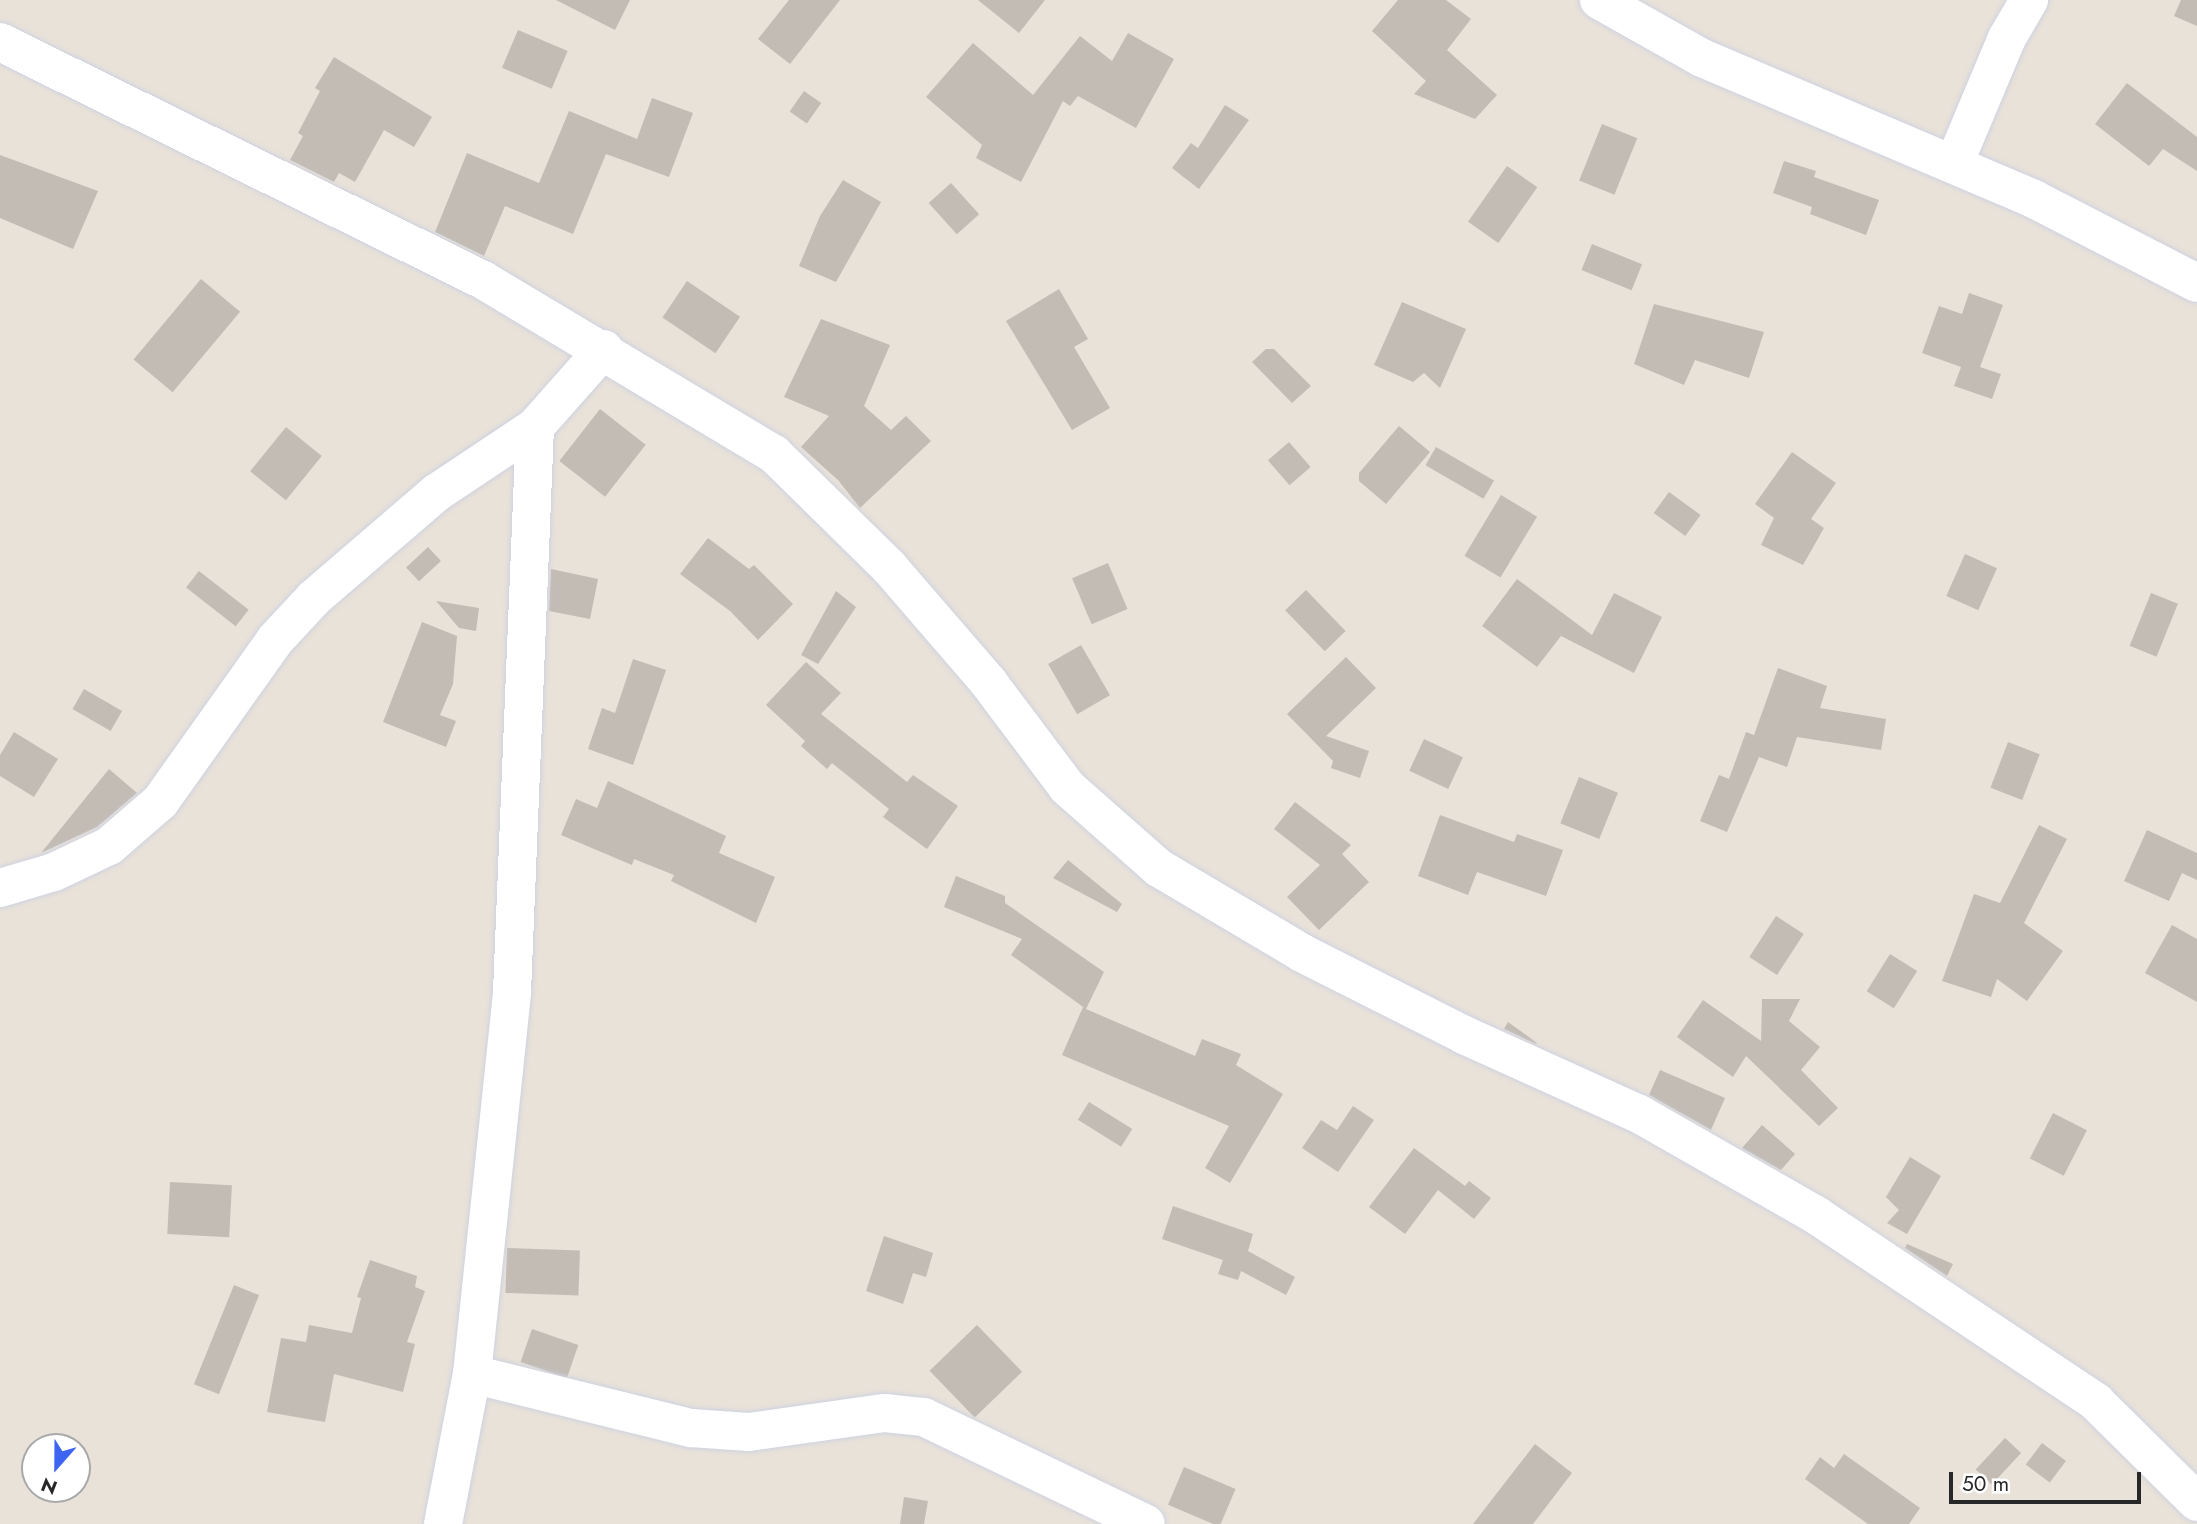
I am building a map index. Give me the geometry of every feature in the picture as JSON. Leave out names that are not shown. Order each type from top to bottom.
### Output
[{"type":"street","points":[[1599,0],[1702,58],[2034,199],[2197,283]]},
{"type":"street","points":[[1954,164],[2007,38],[2029,0]]},
{"type":"street","points":[[0,42],[483,280],[604,349],[774,454],[889,567],[989,683],[1067,787],[1159,868],[1301,953],[1464,1035],[1639,1114],[1816,1215],[2096,1402],[2197,1502]]},
{"type":"street","points":[[0,888],[54,872],[109,846],[150,811],[275,640],[314,598],[436,493],[535,427],[604,349]]},
{"type":"street","points":[[443,1524],[472,1374],[512,992],[535,427]]},
{"type":"street","points":[[472,1374],[691,1429],[749,1432],[885,1413],[924,1417],[1146,1524]]},
{"type":"building","points":[[556,0],[630,0],[615,30]]},
{"type":"building","points":[[789,0],[840,0],[790,64],[758,39]]},
{"type":"building","points":[[978,0],[1045,0],[1019,33]]},
{"type":"building","points":[[1398,0],[1446,0],[1471,19],[1447,50],[1497,95],[1475,119],[1414,94],[1426,81],[1372,31]]},
{"type":"building","points":[[2181,0],[2197,0],[2197,26],[2174,16]]},
{"type":"building","points":[[518,30],[568,51],[552,89],[502,68]]},
{"type":"building","points":[[1128,33],[1174,59],[1136,128],[1078,96],[1070,106],[1063,101],[1021,182],[976,158],[982,145],[926,97],[973,43],[1033,95],[1080,36],[1112,61]]},
{"type":"building","points":[[334,57],[432,117],[414,147],[384,130],[355,182],[339,173],[334,182],[290,160],[303,136],[298,133],[320,91],[315,88]]},
{"type":"building","points":[[2127,83],[2197,137],[2197,171],[2163,149],[2149,166],[2095,124]]},
{"type":"building","points":[[804,91],[821,103],[807,124],[790,111]]},
{"type":"building","points":[[652,98],[693,113],[669,177],[606,154],[573,234],[505,206],[484,256],[435,232],[467,153],[539,183],[569,111],[637,139]]},
{"type":"building","points":[[1225,105],[1249,120],[1199,189],[1172,168],[1191,143],[1198,148]]},
{"type":"building","points":[[1602,124],[1637,138],[1614,195],[1579,181]]},
{"type":"building","points":[[0,155],[98,191],[73,249],[0,218]]},
{"type":"building","points":[[1784,161],[1816,171],[1814,177],[1879,200],[1866,235],[1810,214],[1812,207],[1773,193]]},
{"type":"building","points":[[1507,166],[1537,187],[1498,243],[1468,222]]},
{"type":"building","points":[[843,180],[881,202],[836,282],[799,266],[820,216]]},
{"type":"building","points":[[951,183],[979,214],[957,234],[929,203]]},
{"type":"building","points":[[1592,244],[1642,264],[1632,290],[1582,270]]},
{"type":"building","points":[[201,279],[240,312],[173,392],[134,359]]},
{"type":"building","points":[[687,281],[740,317],[715,353],[662,317]]},
{"type":"building","points":[[1059,289],[1088,339],[1074,347],[1110,408],[1072,430],[1006,321]]},
{"type":"building","points":[[1969,293],[2003,305],[1980,367],[2001,374],[1992,399],[1954,386],[1961,367],[1922,353],[1939,306],[1962,314]]},
{"type":"building","points":[[1402,302],[1466,329],[1440,388],[1424,373],[1413,382],[1374,365]]},
{"type":"building","points":[[1654,304],[1764,332],[1749,378],[1695,360],[1684,385],[1634,364]]},
{"type":"building","points":[[821,319],[890,345],[864,406],[891,430],[906,416],[931,441],[860,508],[838,480],[801,447],[829,416],[784,397]]},
{"type":"building","points":[[1266,349],[1274,349],[1311,386],[1292,403],[1252,362]]},
{"type":"building","points":[[600,409],[646,445],[605,497],[559,461]]},
{"type":"building","points":[[1399,426],[1430,452],[1386,504],[1359,481],[1359,473]]},
{"type":"building","points":[[286,427],[322,456],[286,500],[250,471]]},
{"type":"building","points":[[1289,442],[1311,467],[1290,485],[1268,460]]},
{"type":"building","points":[[1436,447],[1494,480],[1484,499],[1426,465]]},
{"type":"building","points":[[1792,452],[1836,483],[1811,519],[1824,528],[1803,565],[1761,545],[1774,518],[1755,504]]},
{"type":"building","points":[[1669,492],[1701,515],[1685,536],[1654,513]]},
{"type":"building","points":[[1501,495],[1537,517],[1500,577],[1464,556]]},
{"type":"building","points":[[708,538],[749,569],[754,565],[793,604],[758,640],[730,611],[680,574]]},
{"type":"building","points":[[428,547],[441,561],[419,581],[406,567]]},
{"type":"building","points":[[1965,554],[1997,568],[1978,610],[1946,596]]},
{"type":"building","points":[[1108,563],[1128,609],[1092,624],[1072,578]]},
{"type":"building","points":[[551,569],[598,579],[590,619],[549,611]]},
{"type":"building","points":[[199,571],[249,610],[236,626],[186,588]]},
{"type":"building","points":[[1517,579],[1592,635],[1614,593],[1662,617],[1634,673],[1561,636],[1537,667],[1482,626]]},
{"type":"building","points":[[1306,590],[1346,631],[1325,651],[1285,610]]},
{"type":"building","points":[[836,591],[856,607],[818,664],[801,655]]},
{"type":"building","points":[[2151,593],[2178,604],[2157,657],[2130,646]]},
{"type":"building","points":[[436,601],[479,608],[476,631],[459,628]]},
{"type":"building","points":[[422,622],[457,636],[453,684],[440,715],[456,721],[446,747],[383,722]]},
{"type":"building","points":[[1081,645],[1110,695],[1077,714],[1048,664]]},
{"type":"building","points":[[1346,657],[1376,688],[1326,736],[1369,751],[1360,778],[1331,768],[1333,761],[1287,714]]},
{"type":"building","points":[[633,659],[666,670],[633,765],[588,749],[602,708],[615,713]]},
{"type":"building","points":[[806,662],[841,693],[821,714],[907,782],[913,775],[958,806],[927,849],[883,817],[889,809],[832,763],[827,769],[801,746],[805,741],[766,705]]},
{"type":"building","points":[[1778,668],[1827,686],[1820,708],[1886,719],[1881,750],[1797,737],[1787,767],[1759,757],[1727,832],[1700,821],[1719,775],[1729,779],[1746,732],[1754,735]]},
{"type":"building","points":[[84,689],[122,711],[111,731],[72,709]]},
{"type":"building","points":[[14,732],[58,759],[34,797],[0,776],[0,755]]},
{"type":"building","points":[[1424,739],[1463,757],[1448,789],[1409,771]]},
{"type":"building","points":[[2008,742],[2040,754],[2022,800],[1990,788]]},
{"type":"building","points":[[109,769],[137,793],[97,827],[41,853]]},
{"type":"building","points":[[1579,777],[1618,793],[1599,839],[1560,823]]},
{"type":"building","points":[[608,781],[726,836],[719,853],[775,877],[756,923],[671,881],[674,875],[634,859],[632,865],[561,835],[576,799],[597,808]]},
{"type":"building","points":[[1295,802],[1351,845],[1342,854],[1369,882],[1319,930],[1287,897],[1320,865],[1274,829]]},
{"type":"building","points":[[1440,815],[1514,842],[1517,834],[1563,850],[1546,896],[1477,872],[1468,895],[1418,876]]},
{"type":"building","points":[[2039,825],[2067,839],[2024,923],[2063,951],[2027,1001],[1997,979],[1991,997],[1942,981],[1974,894],[2000,903]]},
{"type":"building","points":[[2147,830],[2197,853],[2197,880],[2182,873],[2169,901],[2124,881]]},
{"type":"building","points":[[1068,860],[1122,904],[1117,912],[1053,878]]},
{"type":"building","points":[[956,876],[1005,896],[1005,903],[1104,972],[1086,1009],[1011,955],[1022,939],[944,907]]},
{"type":"building","points":[[1776,916],[1804,934],[1777,975],[1749,957]]},
{"type":"building","points":[[2172,925],[2197,939],[2197,1002],[2145,973]]},
{"type":"building","points":[[1890,954],[1917,971],[1894,1008],[1867,991]]},
{"type":"building","points":[[1762,999],[1800,999],[1789,1021],[1820,1047],[1801,1070],[1838,1108],[1819,1126],[1746,1056],[1733,1077],[1677,1037],[1703,1000],[1761,1041]]},
{"type":"building","points":[[1083,1007],[1195,1056],[1202,1039],[1241,1054],[1236,1065],[1283,1094],[1230,1183],[1205,1168],[1229,1126],[1062,1055]]},
{"type":"building","points":[[1508,1022],[1537,1043],[1504,1029]]},
{"type":"building","points":[[1660,1070],[1725,1098],[1711,1130],[1649,1095]]},
{"type":"building","points":[[1089,1102],[1132,1129],[1121,1147],[1078,1120]]},
{"type":"building","points":[[1353,1106],[1374,1120],[1338,1172],[1302,1148],[1321,1120],[1337,1130]]},
{"type":"building","points":[[2053,1113],[2087,1130],[2064,1176],[2030,1158]]},
{"type":"building","points":[[1762,1125],[1795,1154],[1781,1170],[1742,1148]]},
{"type":"building","points":[[1414,1148],[1465,1186],[1469,1181],[1491,1198],[1474,1219],[1438,1190],[1405,1234],[1369,1207]]},
{"type":"building","points":[[1910,1157],[1941,1176],[1907,1234],[1887,1223],[1899,1210],[1886,1197]]},
{"type":"building","points":[[170,1182],[232,1185],[229,1237],[167,1234]]},
{"type":"building","points":[[1173,1206],[1253,1234],[1248,1251],[1295,1277],[1286,1295],[1241,1271],[1238,1280],[1218,1274],[1223,1260],[1162,1239]]},
{"type":"building","points":[[884,1236],[933,1253],[926,1277],[913,1273],[903,1304],[866,1291]]},
{"type":"building","points":[[1907,1244],[1953,1264],[1947,1276],[1905,1248]]},
{"type":"building","points":[[507,1248],[580,1251],[578,1296],[505,1293]]},
{"type":"building","points":[[370,1260],[417,1276],[415,1287],[425,1291],[407,1342],[415,1344],[403,1392],[334,1374],[325,1422],[267,1412],[281,1338],[306,1342],[309,1325],[352,1333],[361,1298],[357,1297]]},
{"type":"building","points":[[234,1285],[259,1295],[219,1394],[194,1384]]},
{"type":"building","points":[[977,1325],[1022,1372],[975,1418],[930,1371]]},
{"type":"building","points":[[532,1329],[578,1345],[567,1378],[521,1362]]},
{"type":"building","points":[[2005,1438],[2021,1453],[1992,1484],[1976,1469]]},
{"type":"building","points":[[2042,1443],[2066,1461],[2050,1483],[2026,1465]]},
{"type":"building","points":[[1535,1444],[1572,1473],[1533,1524],[1473,1524]]},
{"type":"building","points":[[1844,1454],[1920,1508],[1909,1524],[1868,1524],[1805,1479],[1820,1457],[1834,1468]]},
{"type":"building","points":[[1184,1467],[1236,1489],[1221,1524],[1213,1524],[1168,1505]]},
{"type":"building","points":[[904,1497],[928,1501],[924,1524],[900,1524]]}]
